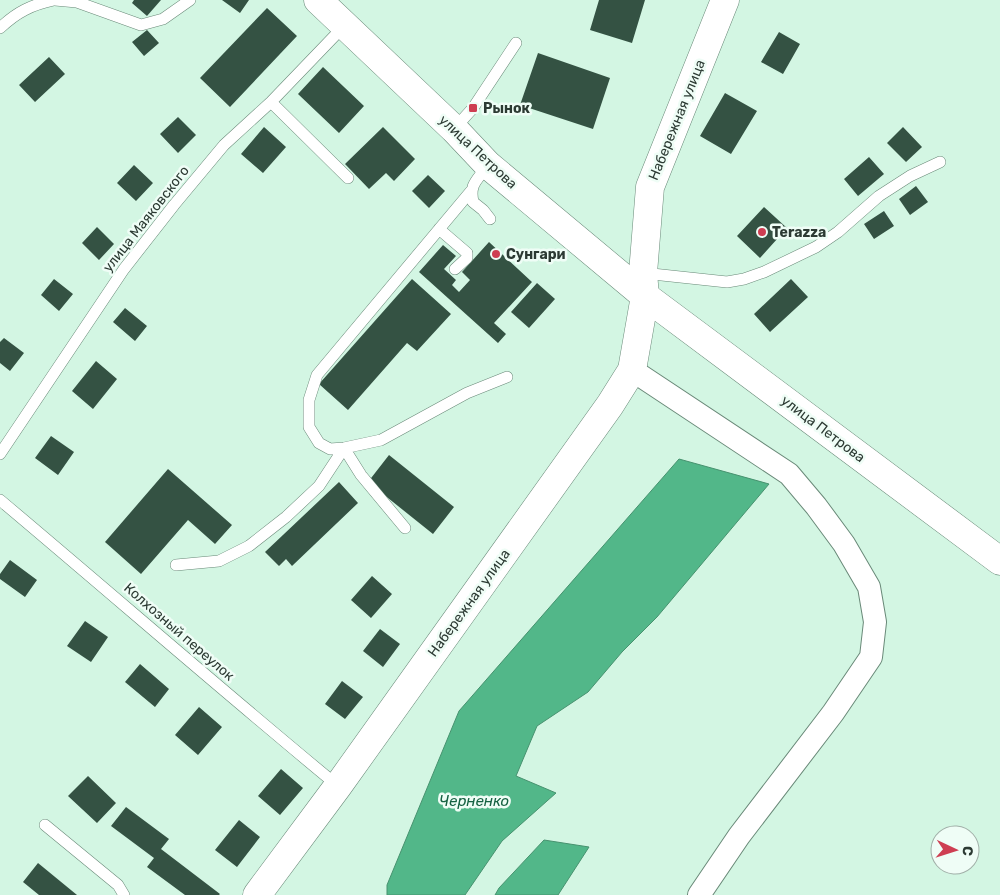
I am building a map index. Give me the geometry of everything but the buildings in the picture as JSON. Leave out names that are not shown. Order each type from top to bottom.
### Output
[{"type":"main road","name":"улица Петрова","points":[[318,0],[454,129],[488,165],[1000,561]]},
{"type":"main road","name":"Набережная улица","points":[[257,895],[338,786],[610,405],[632,370],[644,284],[650,187],[725,0]]},
{"type":"street","points":[[632,370],[789,474],[844,544],[868,587],[875,622],[871,657],[833,713],[740,836],[699,895]]},
{"type":"lane","points":[[0,28],[14,15],[37,4],[54,0],[77,2],[141,25],[164,19],[190,0]]},
{"type":"lane","name":"улица Маяковского","points":[[0,454],[124,269],[224,145],[271,102],[345,25]]},
{"type":"lane","points":[[454,129],[473,108],[516,43]]},
{"type":"lane","points":[[271,102],[348,178]]},
{"type":"lane","points":[[644,284],[727,282],[744,279],[764,272],[816,247],[838,232],[879,196],[910,176],[940,162]]},
{"type":"lane","points":[[488,165],[475,182],[471,191],[318,375],[309,400],[310,427],[319,444],[330,449],[381,440],[467,393],[507,377]]},
{"type":"lane","points":[[471,191],[473,202],[490,219]]},
{"type":"lane","points":[[439,229],[467,253],[467,258],[455,269]]},
{"type":"lane","points":[[344,448],[361,475],[405,528]]},
{"type":"lane","points":[[176,565],[219,561],[249,546],[286,517],[319,486],[344,448]]},
{"type":"lane","name":"Колхозный переулок","points":[[0,500],[146,623],[218,687],[338,786]]},
{"type":"lane","points":[[45,825],[118,885],[124,895]]},
{"type":"water","name":"Черненко","points":[[679,459],[769,484],[657,617],[622,652],[588,692],[537,726],[516,776],[556,793],[502,841],[465,895],[387,895],[387,885],[459,711]]},
{"type":"water","points":[[544,840],[589,847],[558,895],[495,895],[499,888]]},
{"type":"place","name":"Рынок","points":[[473,108]]},
{"type":"place","name":"Terazza","points":[[762,232]]},
{"type":"place","name":"Сунгари","points":[[496,254]]}]
